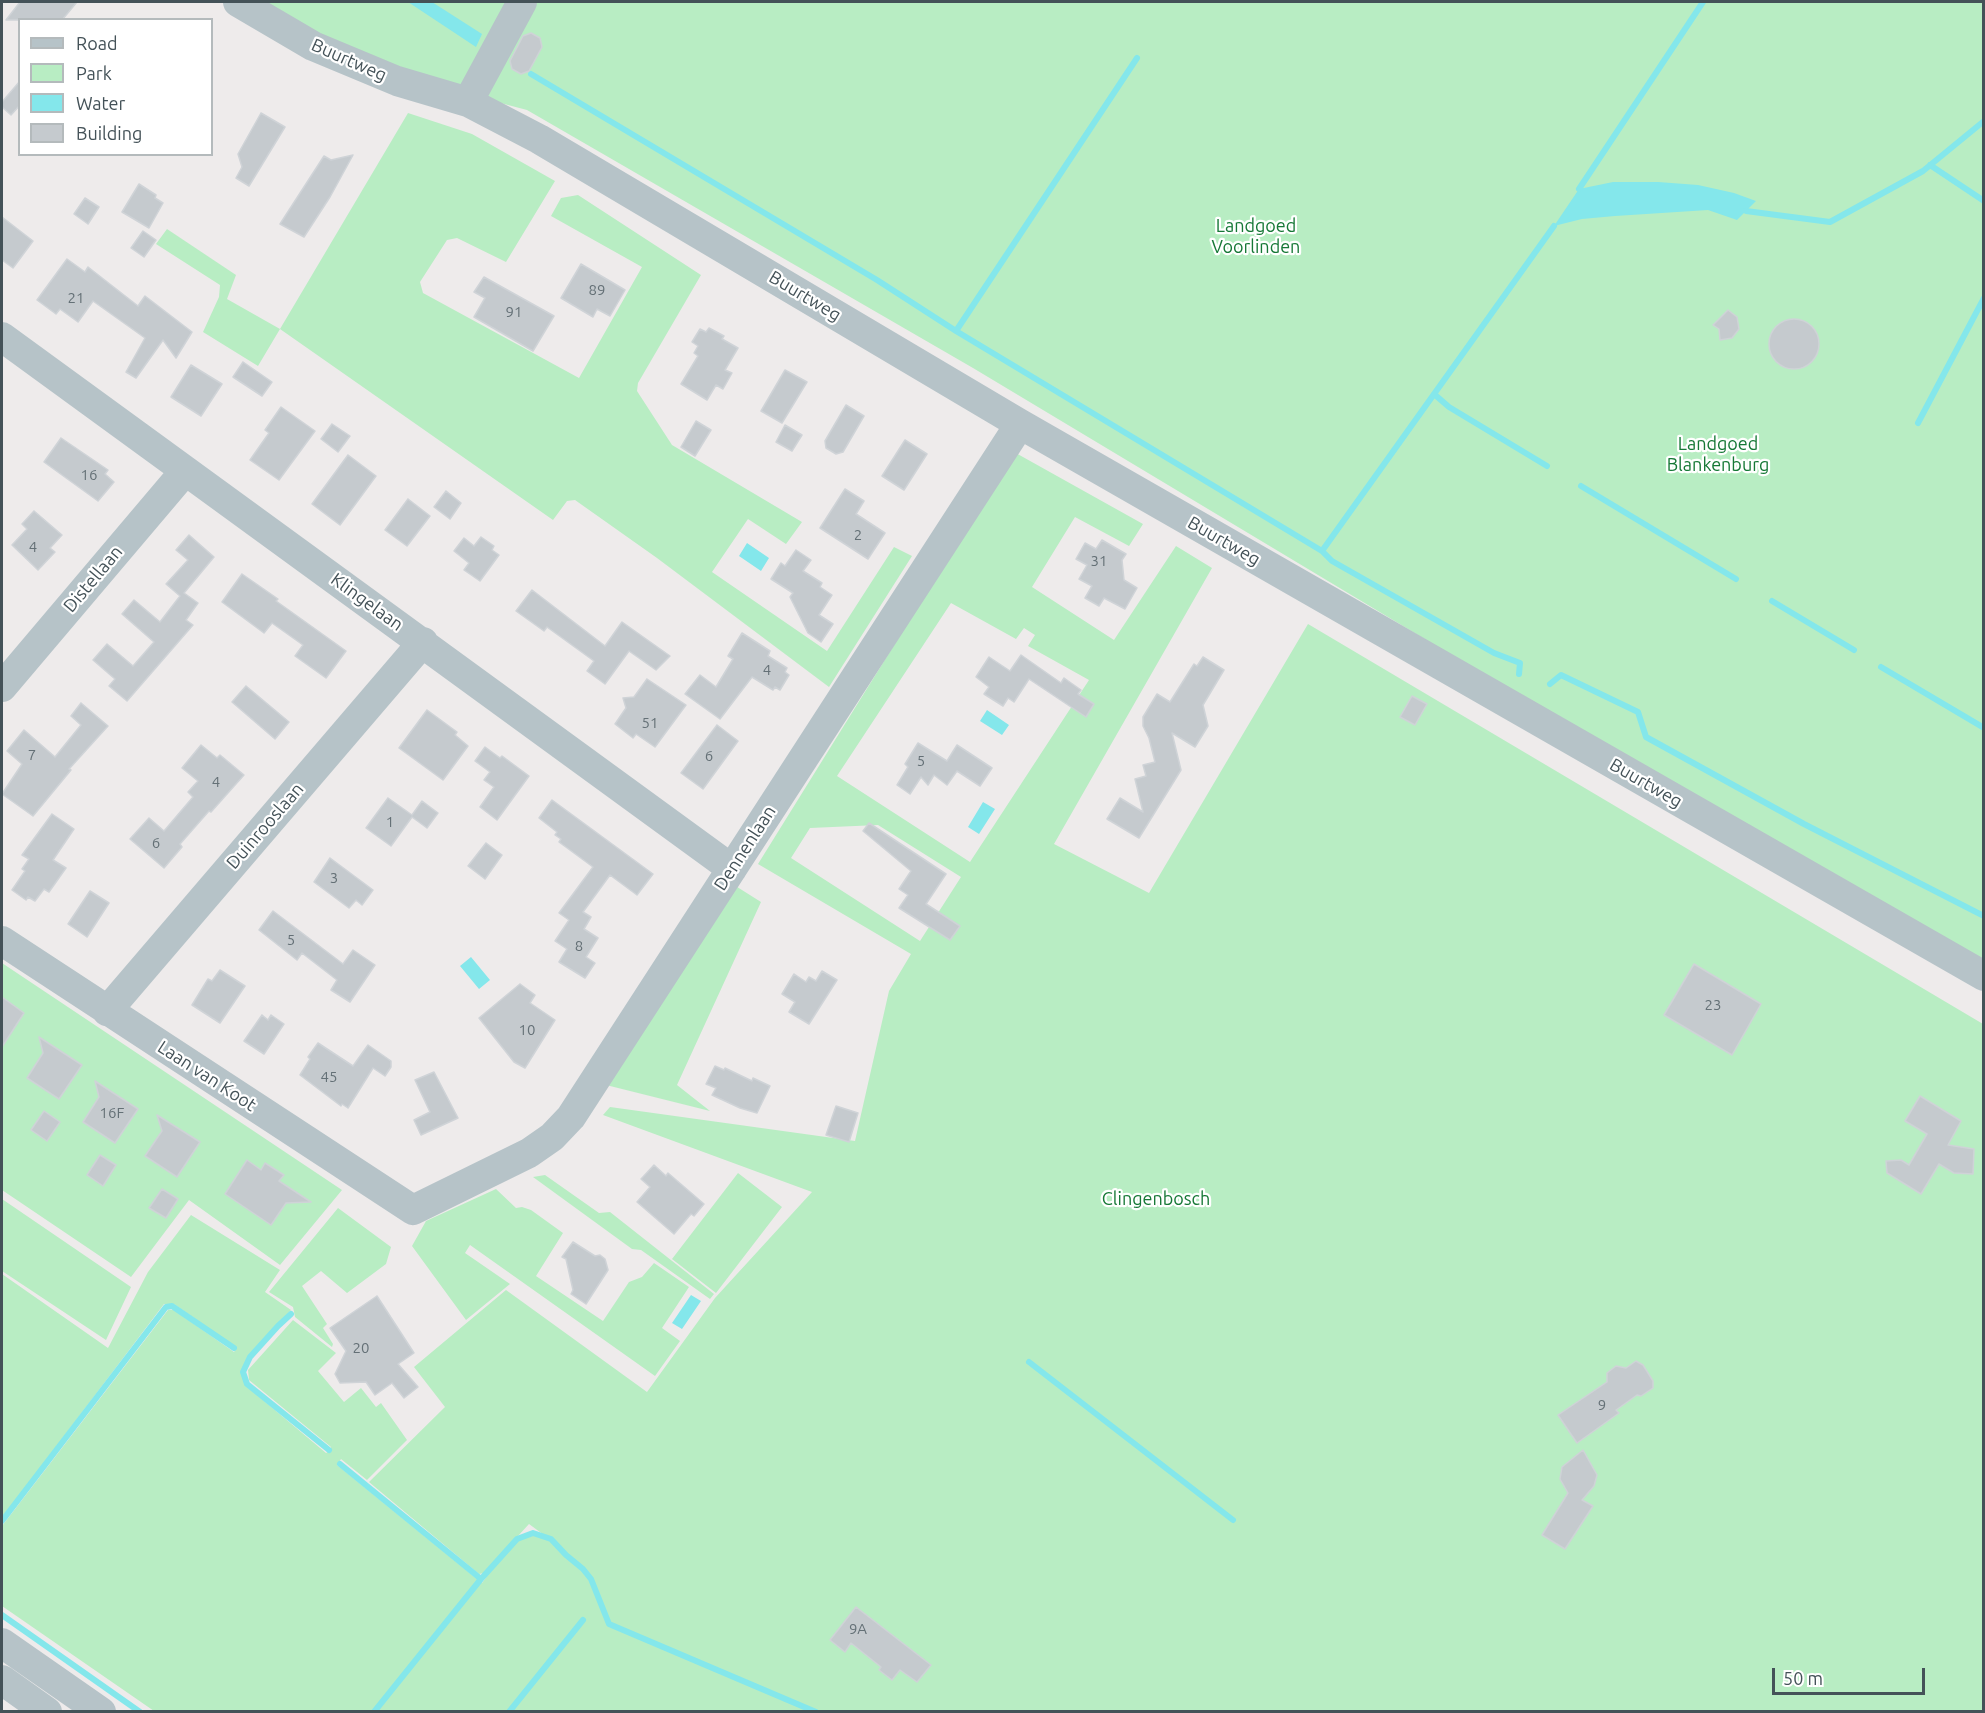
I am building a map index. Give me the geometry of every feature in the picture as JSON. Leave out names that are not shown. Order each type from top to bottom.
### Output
[{"type":"street","name":"Buurtweg","points":[[238,2],[313,46],[397,81],[468,102],[549,145],[1020,424],[1983,976]]},
{"type":"street","points":[[468,102],[522,2]]},
{"type":"street","name":"Klingelaan","points":[[2,337],[732,869]]},
{"type":"street","name":"Dennenlaan","points":[[413,1210],[529,1153],[552,1137],[571,1117],[1020,424]]},
{"type":"street","name":"Distellaan","points":[[2,687],[185,471]]},
{"type":"street","name":"Duinrooslaan","points":[[107,1011],[423,642]]},
{"type":"street","name":"Laan van Koot","points":[[2,941],[413,1210]]},
{"type":"street","points":[[2,1643],[101,1712]]},
{"type":"street","points":[[2,1680],[47,1712]]},
{"type":"green space","points":[[253,2],[1983,2],[1983,962],[1538,707],[973,368],[527,110],[455,91],[368,62]]},
{"type":"green space","points":[[408,113],[472,134],[555,181],[506,262],[457,238],[447,240],[420,282],[423,293],[579,378],[642,267],[551,216],[561,198],[578,195],[701,275],[638,383],[637,391],[672,445],[802,522],[786,544],[748,519],[712,572],[827,651],[894,547],[912,556],[829,687],[657,558],[575,500],[567,501],[553,520],[280,329]]},
{"type":"green space","points":[[167,229],[236,275],[227,299],[280,329],[258,366],[203,332],[219,297],[220,285],[156,244]]},
{"type":"green space","name":"Clingenbosch","points":[[1014,452],[1143,524],[1129,546],[1075,517],[1032,587],[1114,640],[1176,546],[1212,568],[1054,844],[1149,893],[1308,624],[1983,1024],[1983,1711],[154,1711],[2,1606],[2,1526],[168,1310],[174,1310],[234,1352],[237,1348],[174,1304],[164,1304],[2,1518],[2,1274],[108,1348],[148,1272],[191,1215],[280,1270],[265,1292],[291,1310],[250,1355],[241,1372],[245,1385],[326,1453],[331,1450],[331,1447],[249,1380],[248,1370],[293,1320],[336,1353],[318,1371],[344,1402],[361,1388],[376,1407],[381,1403],[407,1440],[367,1480],[341,1459],[337,1465],[482,1583],[517,1539],[533,1533],[548,1538],[529,1524],[484,1573],[479,1574],[369,1482],[445,1407],[414,1367],[506,1290],[647,1392],[715,1298],[812,1192],[603,1115],[610,1107],[855,1141],[889,991],[911,954],[758,864]],"holes":[[[951,603],[1016,639],[1024,628],[1035,635],[1028,646],[1089,680],[970,862],[837,776]],[[878,825],[961,877],[920,941],[791,858],[810,828]]]},
{"type":"green space","points":[[734,885],[761,902],[677,1085],[710,1111],[606,1085]]},
{"type":"green space","points":[[2,963],[342,1190],[280,1265],[189,1200],[131,1277],[2,1190]]},
{"type":"green space","points":[[738,1173],[782,1207],[716,1293],[672,1259]]},
{"type":"green space","points":[[545,1175],[599,1213],[610,1212],[714,1294],[710,1299],[641,1250],[632,1249],[533,1177]]},
{"type":"green space","points":[[496,1189],[516,1208],[531,1210],[563,1233],[536,1276],[603,1321],[629,1282],[642,1277],[654,1263],[689,1287],[662,1328],[680,1341],[655,1376],[470,1245],[465,1253],[510,1284],[466,1320],[412,1246],[426,1221]]},
{"type":"green space","points":[[2,1199],[131,1287],[106,1340],[2,1271]]},
{"type":"green space","points":[[338,1208],[391,1247],[386,1264],[347,1293],[321,1271],[302,1286],[327,1324],[323,1328],[333,1344],[332,1347],[295,1317],[293,1307],[269,1292]]},
{"type":"water","points":[[408,2],[432,2],[482,34],[476,47]]},
{"type":"water","points":[[1613,182],[1698,185],[1734,193],[1756,201],[1737,220],[1708,210],[1582,219],[1554,226],[1579,189]]},
{"type":"water","points":[[747,543],[769,558],[761,571],[739,556]]},
{"type":"water","points":[[987,710],[1009,725],[1002,735],[980,721]]},
{"type":"water","points":[[983,802],[995,809],[979,834],[968,827]]},
{"type":"water","points":[[471,957],[490,980],[479,989],[460,966]]},
{"type":"water","points":[[691,1295],[701,1301],[682,1329],[672,1323]]},
{"type":"building","points":[[20,2],[77,2],[64,18],[6,20]]},
{"type":"building","points":[[531,33],[540,38],[542,47],[529,71],[521,74],[512,69],[510,61],[523,36]]},
{"type":"building","points":[[18,83],[18,107],[11,115],[2,107],[2,102]]},
{"type":"building","points":[[261,113],[285,127],[249,186],[236,178],[242,167],[238,154]]},
{"type":"building","points":[[353,155],[330,197],[304,237],[280,224],[324,156],[331,160]]},
{"type":"building","points":[[139,184],[156,195],[155,198],[163,203],[149,228],[122,212]]},
{"type":"building","points":[[85,198],[99,207],[88,224],[74,214]]},
{"type":"building","points":[[2,217],[33,241],[13,268],[2,260]]},
{"type":"building","points":[[143,231],[156,240],[144,257],[131,248]]},
{"type":"building","points":[[67,259],[85,272],[88,267],[138,306],[145,296],[192,332],[176,358],[163,340],[136,378],[126,372],[145,338],[93,301],[78,322],[60,309],[56,314],[37,300]]},
{"type":"building","points":[[581,264],[625,290],[610,316],[597,309],[593,317],[561,298]]},
{"type":"building","points":[[484,277],[554,316],[533,351],[474,317],[485,298],[474,292]]},
{"type":"building","points":[[1728,310],[1737,317],[1739,329],[1732,338],[1720,340],[1719,329],[1713,325]]},
{"type":"building","points":[[1794,319],[1803,321],[1814,330],[1819,344],[1817,353],[1808,364],[1794,369],[1785,367],[1774,358],[1769,344],[1771,335],[1780,324]]},
{"type":"building","points":[[709,328],[724,336],[722,339],[738,348],[725,370],[732,373],[723,389],[716,385],[707,400],[681,384],[698,356],[694,353],[698,346],[692,342],[700,329],[706,332]]},
{"type":"building","points":[[243,362],[272,382],[262,396],[233,377]]},
{"type":"building","points":[[191,365],[222,384],[201,416],[171,397]]},
{"type":"building","points":[[785,370],[807,382],[782,423],[761,411]]},
{"type":"building","points":[[846,405],[864,416],[843,452],[836,454],[826,448],[825,441]]},
{"type":"building","points":[[281,407],[315,431],[279,480],[250,460],[269,433],[265,430]]},
{"type":"building","points":[[696,421],[711,430],[695,456],[681,447]]},
{"type":"building","points":[[332,424],[350,436],[338,452],[321,439]]},
{"type":"building","points":[[785,425],[802,435],[792,451],[776,442]]},
{"type":"building","points":[[61,438],[108,470],[105,474],[114,482],[98,501],[44,462]]},
{"type":"building","points":[[905,440],[927,454],[904,490],[882,476]]},
{"type":"building","points":[[348,455],[376,476],[340,525],[312,504]]},
{"type":"building","points":[[845,489],[864,501],[856,514],[885,533],[868,559],[820,528]]},
{"type":"building","points":[[446,491],[461,503],[450,519],[434,507]]},
{"type":"building","points":[[408,499],[430,516],[407,546],[385,530]]},
{"type":"building","points":[[34,511],[62,535],[50,548],[55,552],[38,570],[12,545],[27,529],[22,524]]},
{"type":"building","points":[[189,535],[214,557],[184,593],[198,603],[186,620],[193,625],[127,701],[109,686],[115,679],[93,660],[107,644],[133,666],[154,642],[122,614],[134,600],[160,622],[180,596],[166,584],[188,560],[176,550]]},
{"type":"building","points":[[481,537],[494,546],[492,550],[499,555],[480,581],[464,570],[469,563],[454,551],[464,538],[474,546]]},
{"type":"building","points":[[1102,540],[1126,554],[1122,560],[1124,580],[1137,588],[1125,609],[1104,598],[1099,606],[1085,598],[1092,586],[1079,579],[1087,565],[1076,559],[1085,543],[1096,549]]},
{"type":"building","points":[[796,550],[811,560],[803,571],[822,583],[820,587],[832,595],[819,615],[833,624],[821,642],[808,633],[790,597],[793,593],[771,579],[781,563],[785,566]]},
{"type":"building","points":[[242,574],[346,651],[326,678],[295,656],[303,645],[272,623],[264,633],[222,602]]},
{"type":"building","points":[[532,590],[605,646],[622,622],[670,656],[656,670],[629,651],[605,684],[587,671],[594,661],[547,627],[544,631],[516,611]]},
{"type":"building","points":[[742,633],[770,651],[768,656],[787,668],[785,672],[789,675],[780,690],[775,687],[773,690],[752,677],[720,719],[685,694],[700,675],[716,687],[733,659],[728,656]]},
{"type":"building","points":[[1021,655],[1061,683],[1064,678],[1081,690],[1078,694],[1094,704],[1086,717],[1029,679],[1014,702],[1008,698],[1003,706],[984,694],[989,687],[976,677],[989,657],[1010,671]]},
{"type":"building","points":[[1203,657],[1224,670],[1203,705],[1208,726],[1195,747],[1172,733],[1181,770],[1139,838],[1107,819],[1120,798],[1143,812],[1135,779],[1146,776],[1143,765],[1155,762],[1149,738],[1143,726],[1143,717],[1157,694],[1170,702],[1194,664],[1197,666]]},
{"type":"building","points":[[647,679],[686,705],[655,747],[636,734],[633,738],[615,724],[626,708],[623,698],[634,697]]},
{"type":"building","points":[[246,686],[289,722],[275,739],[232,702]]},
{"type":"building","points":[[1412,696],[1427,704],[1415,725],[1400,717]]},
{"type":"building","points":[[81,703],[108,726],[69,769],[71,770],[33,816],[2,794],[22,764],[7,751],[24,730],[55,757],[81,725],[71,716]]},
{"type":"building","points":[[427,710],[457,732],[455,735],[468,746],[443,780],[399,748]]},
{"type":"building","points":[[717,725],[738,741],[703,789],[681,773]]},
{"type":"building","points":[[918,743],[947,761],[957,745],[992,768],[980,786],[957,771],[947,785],[934,775],[928,785],[921,777],[910,794],[897,785],[908,767],[905,764]]},
{"type":"building","points":[[201,745],[217,758],[220,755],[244,775],[180,844],[182,847],[164,868],[130,839],[149,818],[164,831],[193,797],[188,792],[198,781],[182,768]]},
{"type":"building","points":[[485,747],[500,758],[502,756],[529,776],[497,820],[480,807],[494,787],[484,780],[490,772],[475,761]]},
{"type":"building","points":[[388,798],[412,815],[422,801],[438,813],[427,828],[412,817],[391,846],[366,828]]},
{"type":"building","points":[[552,800],[653,874],[637,895],[610,875],[583,912],[591,917],[584,929],[598,938],[586,957],[595,963],[585,978],[559,962],[567,949],[555,941],[569,920],[559,913],[593,867],[559,842],[561,839],[555,835],[557,832],[539,818]]},
{"type":"building","points":[[52,814],[74,829],[53,860],[66,868],[49,892],[44,889],[35,901],[28,897],[26,900],[12,890],[25,871],[22,869],[29,859],[22,855]]},
{"type":"building","points":[[869,823],[946,874],[926,904],[960,926],[950,940],[899,908],[908,895],[899,889],[911,871],[863,831]]},
{"type":"building","points":[[486,843],[502,855],[485,879],[468,866]]},
{"type":"building","points":[[330,858],[373,890],[362,905],[356,900],[349,908],[314,882]]},
{"type":"building","points":[[90,891],[109,903],[87,937],[68,924]]},
{"type":"building","points":[[273,911],[343,964],[353,950],[375,965],[350,1002],[331,990],[337,980],[302,953],[297,960],[259,930]]},
{"type":"building","points":[[1694,964],[1761,1004],[1732,1055],[1664,1015]]},
{"type":"building","points":[[220,970],[245,986],[220,1023],[192,1005],[208,979],[212,981]]},
{"type":"building","points":[[822,971],[837,980],[809,1024],[789,1012],[795,1002],[782,994],[794,974],[806,982],[809,977],[816,981]]},
{"type":"building","points":[[520,984],[535,995],[530,1003],[555,1020],[525,1068],[514,1062],[479,1018]]},
{"type":"building","points":[[2,997],[24,1013],[2,1047]]},
{"type":"building","points":[[262,1015],[268,1020],[271,1015],[284,1024],[264,1054],[244,1041]]},
{"type":"building","points":[[39,1037],[82,1065],[59,1099],[27,1078],[43,1053]]},
{"type":"building","points":[[318,1043],[353,1066],[368,1045],[391,1061],[391,1067],[385,1076],[373,1068],[348,1108],[342,1104],[341,1106],[300,1075],[310,1059],[308,1057]]},
{"type":"building","points":[[715,1066],[770,1086],[757,1113],[712,1095],[716,1088],[706,1084]]},
{"type":"building","points":[[434,1072],[458,1118],[421,1135],[414,1120],[430,1112],[415,1080]]},
{"type":"building","points":[[95,1081],[138,1109],[115,1143],[83,1122],[99,1097]]},
{"type":"building","points":[[1920,1096],[1961,1121],[1948,1145],[1974,1149],[1973,1174],[1954,1173],[1939,1164],[1921,1194],[1887,1173],[1886,1161],[1901,1160],[1909,1165],[1927,1134],[1905,1121]]},
{"type":"building","points":[[836,1106],[858,1113],[849,1142],[826,1135]]},
{"type":"building","points":[[44,1111],[60,1122],[47,1141],[31,1130]]},
{"type":"building","points":[[157,1115],[200,1142],[177,1177],[145,1156],[162,1131]]},
{"type":"building","points":[[100,1155],[116,1165],[103,1186],[87,1175]]},
{"type":"building","points":[[247,1160],[261,1170],[265,1163],[284,1175],[279,1181],[311,1202],[286,1203],[271,1225],[225,1194]]},
{"type":"building","points":[[654,1165],[666,1176],[668,1173],[704,1204],[694,1216],[691,1214],[674,1234],[637,1202],[650,1187],[641,1179]]},
{"type":"building","points":[[162,1189],[178,1199],[166,1218],[149,1208]]},
{"type":"building","points":[[573,1242],[595,1256],[600,1255],[605,1259],[608,1270],[586,1304],[571,1294],[573,1290],[566,1259],[562,1257]]},
{"type":"building","points":[[377,1296],[414,1353],[398,1364],[418,1387],[404,1398],[392,1383],[375,1395],[366,1382],[340,1383],[335,1374],[346,1351],[330,1328]]},
{"type":"building","points":[[1636,1361],[1643,1365],[1653,1381],[1653,1388],[1641,1396],[1637,1395],[1616,1410],[1619,1413],[1577,1443],[1558,1415],[1607,1382],[1607,1373],[1616,1366],[1626,1368]]},
{"type":"building","points":[[1583,1450],[1597,1475],[1594,1486],[1582,1500],[1593,1506],[1565,1549],[1542,1535],[1568,1493],[1560,1479],[1562,1467]]},
{"type":"building","points":[[856,1607],[931,1665],[917,1682],[900,1670],[892,1680],[879,1670],[881,1667],[851,1643],[845,1652],[830,1640]]},
{"type":"waterway","points":[[1579,189],[1703,2]]},
{"type":"waterway","points":[[956,331],[1137,58]]},
{"type":"waterway","points":[[531,74],[877,280],[956,331],[1322,551],[1332,561],[1494,653],[1520,663],[1519,674]]},
{"type":"waterway","points":[[1746,211],[1830,222],[1923,171],[1984,121]]},
{"type":"waterway","points":[[1930,165],[1984,201]]},
{"type":"waterway","points":[[1322,551],[1554,226]]},
{"type":"waterway","points":[[1918,423],[1984,298]]},
{"type":"waterway","points":[[1434,394],[1449,407],[1547,466]]},
{"type":"waterway","points":[[1581,486],[1736,579]]},
{"type":"waterway","points":[[1772,601],[1854,650]]},
{"type":"waterway","points":[[1881,667],[1984,728]]},
{"type":"waterway","points":[[1550,684],[1561,675],[1638,712],[1646,737],[1804,824],[1984,916]]},
{"type":"waterway","points":[[2,1521],[166,1307],[172,1306],[234,1348]]},
{"type":"waterway","points":[[291,1314],[250,1357],[243,1372],[247,1384],[329,1450]]},
{"type":"waterway","points":[[1029,1362],[1233,1520]]},
{"type":"waterway","points":[[340,1464],[481,1579]]},
{"type":"waterway","points":[[374,1712],[481,1579],[517,1539],[533,1533],[551,1539],[583,1569],[591,1579],[609,1624],[816,1712]]},
{"type":"waterway","points":[[2,1615],[140,1712]]},
{"type":"waterway","points":[[509,1712],[583,1620]]},
{"type":"park label","name":"Landgoed Voorlinden","points":[[1256,236]]},
{"type":"park label","name":"Landgoed Blankenburg","points":[[1718,454]]}]
